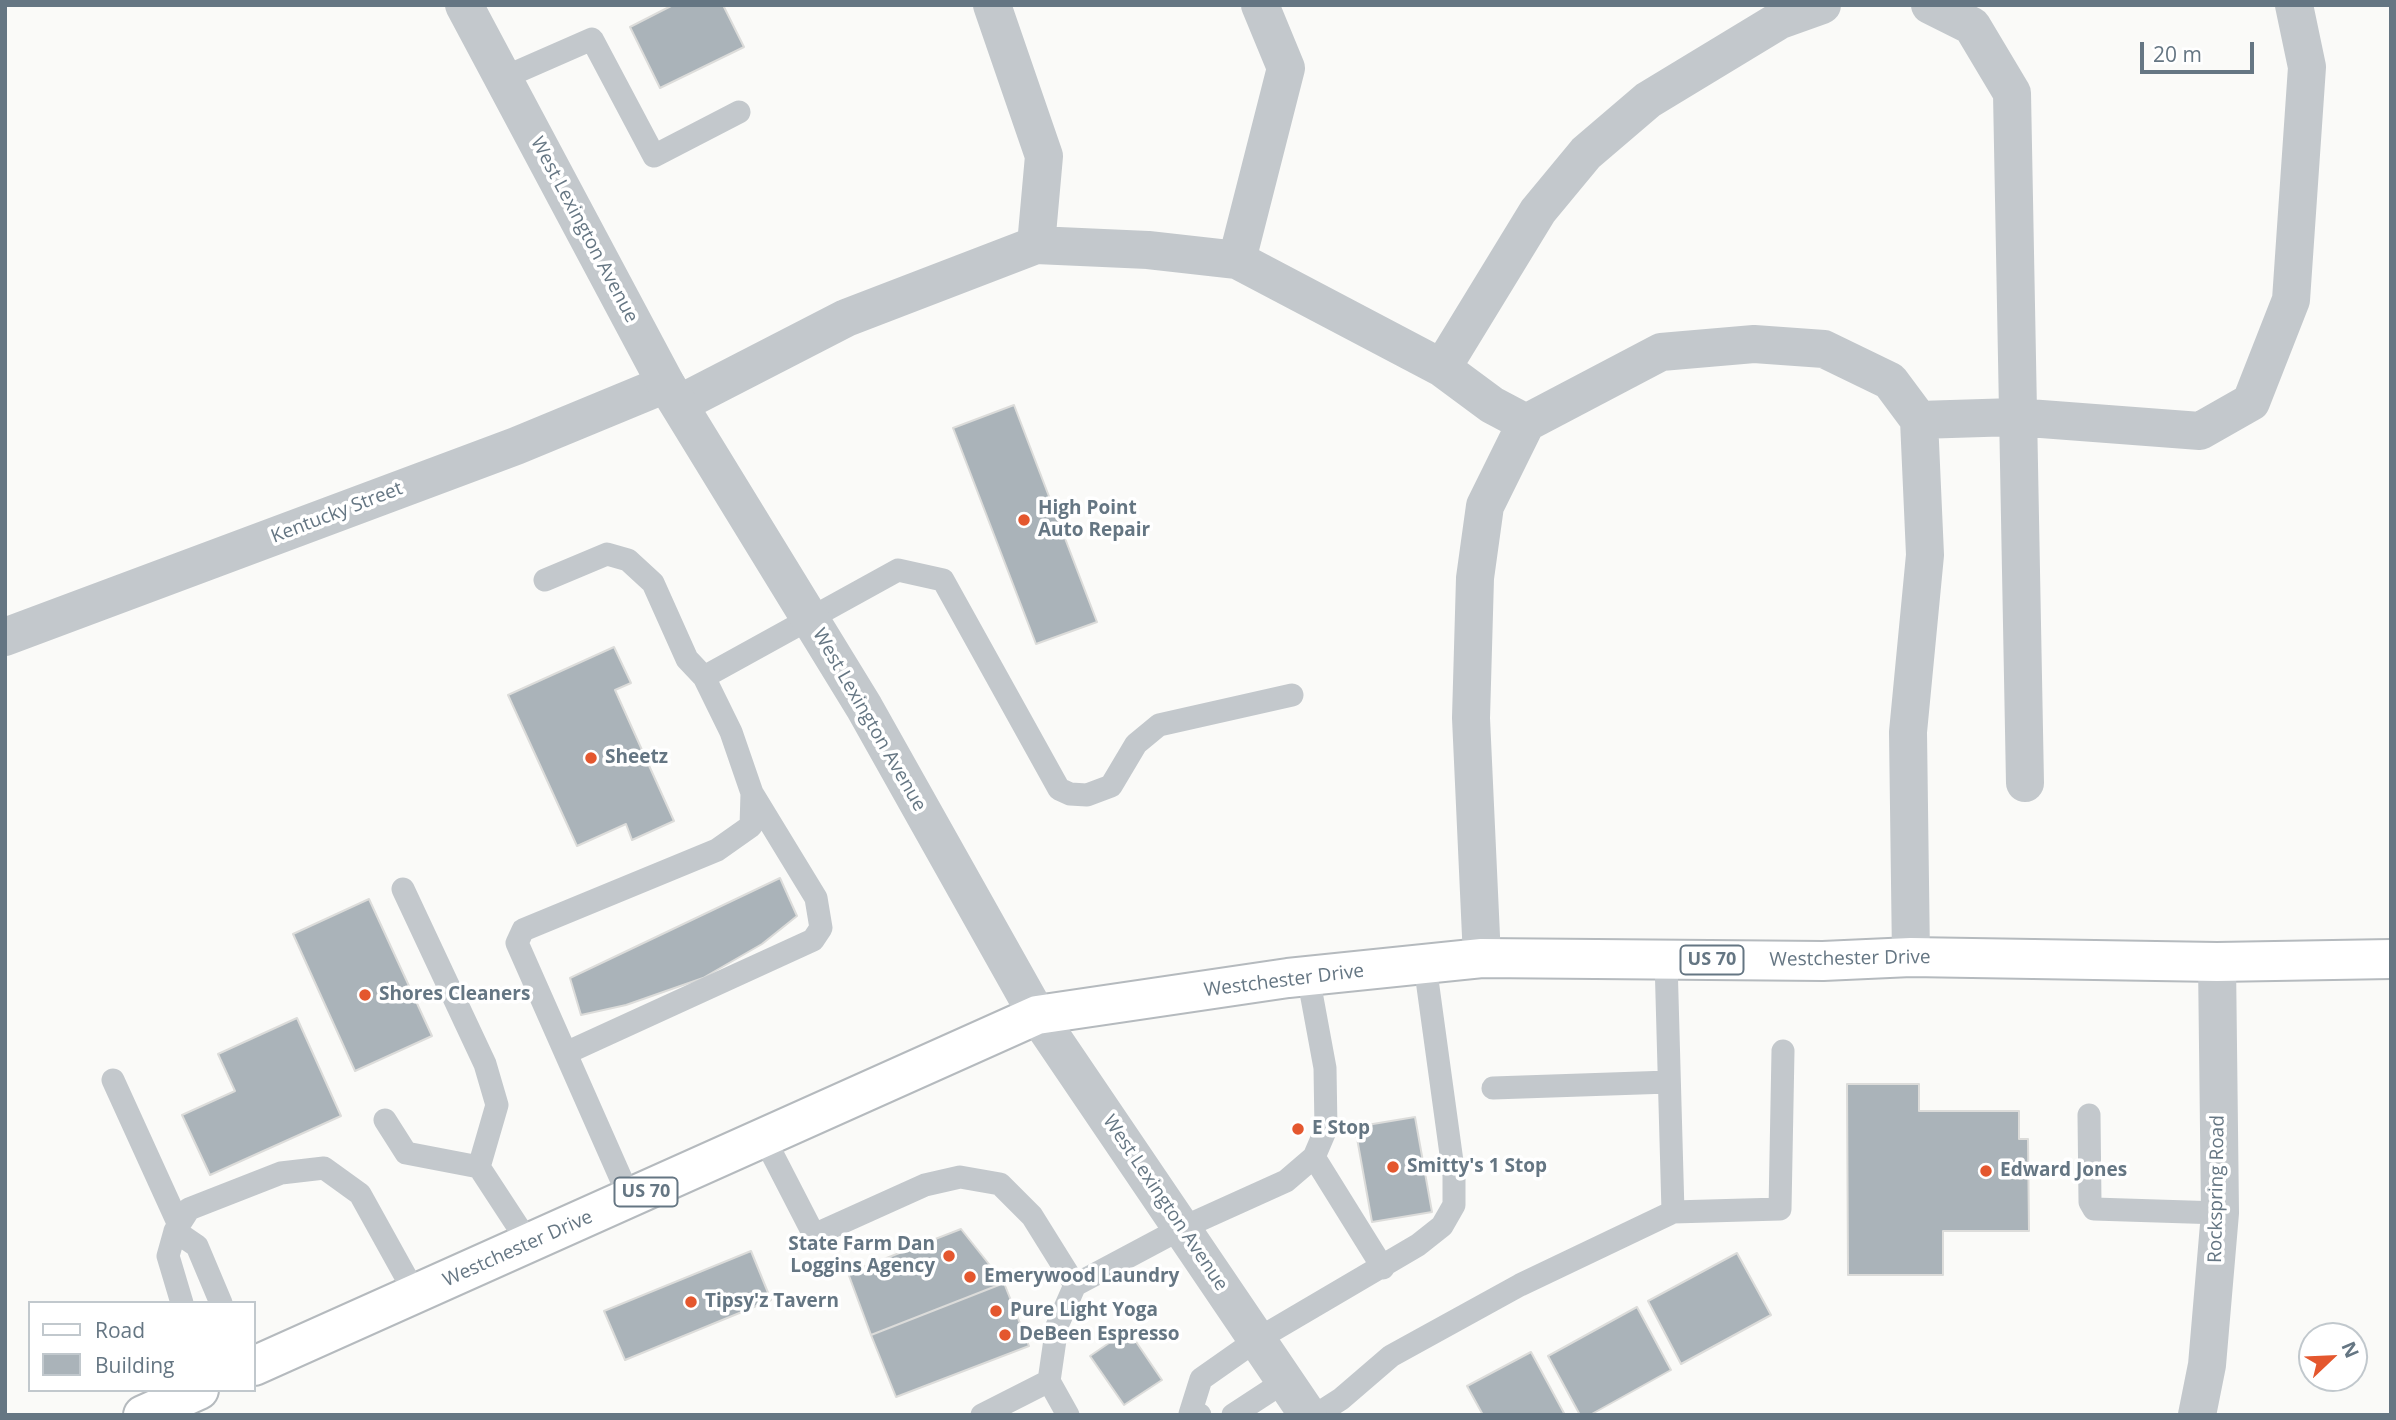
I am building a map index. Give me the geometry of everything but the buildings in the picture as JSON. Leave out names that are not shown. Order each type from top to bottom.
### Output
[{"type":"main road","name":"Westchester Drive","points":[[256,1365],[530,1245],[1037,1015],[1308,976],[1482,958],[1823,961],[1911,957],[2217,962],[2391,959]]},
{"type":"main road","points":[[144,1415],[195,1392]]},
{"type":"street","name":"West Lexington Avenue","points":[[464,5],[672,394],[864,707],[1037,1015],[1308,1415]]},
{"type":"street","points":[[992,5],[1044,156],[1036,245],[1148,250],[1237,260],[1442,368],[1492,405],[1526,423]]},
{"type":"street","points":[[1237,260],[1286,68],[1260,5]]},
{"type":"street","points":[[1442,368],[1538,211],[1586,153],[1648,100],[1780,20],[1822,5]]},
{"type":"street","points":[[1930,5],[1972,26],[2012,93],[2015,417],[2025,782]]},
{"type":"street","points":[[1919,420],[2015,417],[2200,432],[2251,402],[2291,300],[2307,66],[2294,5]]},
{"type":"street","name":"Kentucky Street","points":[[5,637],[516,446],[672,394],[846,317],[1036,245]]},
{"type":"street","points":[[1482,958],[1471,718],[1475,578],[1485,506],[1526,423],[1661,352],[1754,344],[1824,349],[1890,381],[1919,420],[1925,555],[1908,732],[1911,957]]},
{"type":"street","name":"Rockspring Road","points":[[2197,1415],[2207,1365],[2220,1213],[2217,962]]},
{"type":"lane","points":[[503,78],[592,39],[654,156],[739,112]]},
{"type":"lane","points":[[545,580],[607,554],[628,560],[653,583],[687,659],[704,677],[731,732],[752,793],[816,898],[821,928],[813,940],[566,1053]]},
{"type":"lane","points":[[704,677],[898,570],[943,580],[1059,789],[1070,794],[1087,795],[1111,786],[1136,744],[1159,725],[1292,695]]},
{"type":"lane","points":[[630,1199],[517,943],[523,930],[717,850],[751,826],[752,793]]},
{"type":"lane","points":[[403,888],[485,1064],[497,1105],[478,1167]]},
{"type":"lane","points":[[1666,960],[1673,1212]]},
{"type":"lane","points":[[1193,1414],[1201,1379],[1258,1339],[1383,1268],[1442,1226],[1454,1205],[1454,1176],[1425,965]]},
{"type":"lane","points":[[1068,1415],[1049,1381],[1057,1326],[1075,1285],[1182,1228],[1286,1181],[1314,1157],[1326,1129],[1325,1068],[1308,976]]},
{"type":"lane","points":[[1316,1415],[1341,1399],[1391,1356],[1520,1285],[1673,1212],[1780,1209],[1783,1051]]},
{"type":"lane","points":[[113,1080],[177,1228],[197,1247],[219,1301]]},
{"type":"lane","points":[[1493,1088],[1669,1082]]},
{"type":"lane","points":[[2090,1115],[2090,1202],[2094,1209],[2220,1213]]},
{"type":"lane","points":[[385,1120],[406,1153],[478,1167],[530,1245]]},
{"type":"lane","points":[[764,1138],[814,1235],[925,1185],[960,1177],[1000,1184],[1032,1216],[1075,1285]]},
{"type":"lane","points":[[1314,1157],[1383,1268]]},
{"type":"lane","points":[[181,1301],[168,1256],[177,1228],[189,1209],[281,1173],[324,1168],[360,1194],[416,1295]]},
{"type":"lane","points":[[982,1415],[1049,1381]]},
{"type":"lane","points":[[1233,1415],[1285,1381]]},
{"type":"place","name":"High Point Auto Repair","points":[[1024,520]]},
{"type":"place","name":"Sheetz","points":[[591,758]]},
{"type":"place","name":"Shores Cleaners","points":[[365,995]]},
{"type":"place","name":"E Stop","points":[[1298,1129]]},
{"type":"place","name":"Smitty's 1 Stop","points":[[1393,1167]]},
{"type":"place","name":"Edward Jones","points":[[1986,1171]]},
{"type":"place","name":"State Farm Dan Loggins Agency","points":[[949,1256]]},
{"type":"place","name":"Emerywood Laundry","points":[[970,1277]]},
{"type":"place","name":"Tipsy'z Tavern","points":[[691,1302]]},
{"type":"place","name":"Pure Light Yoga","points":[[996,1311]]},
{"type":"place","name":"DeBeen Espresso","points":[[1005,1335]]}]
